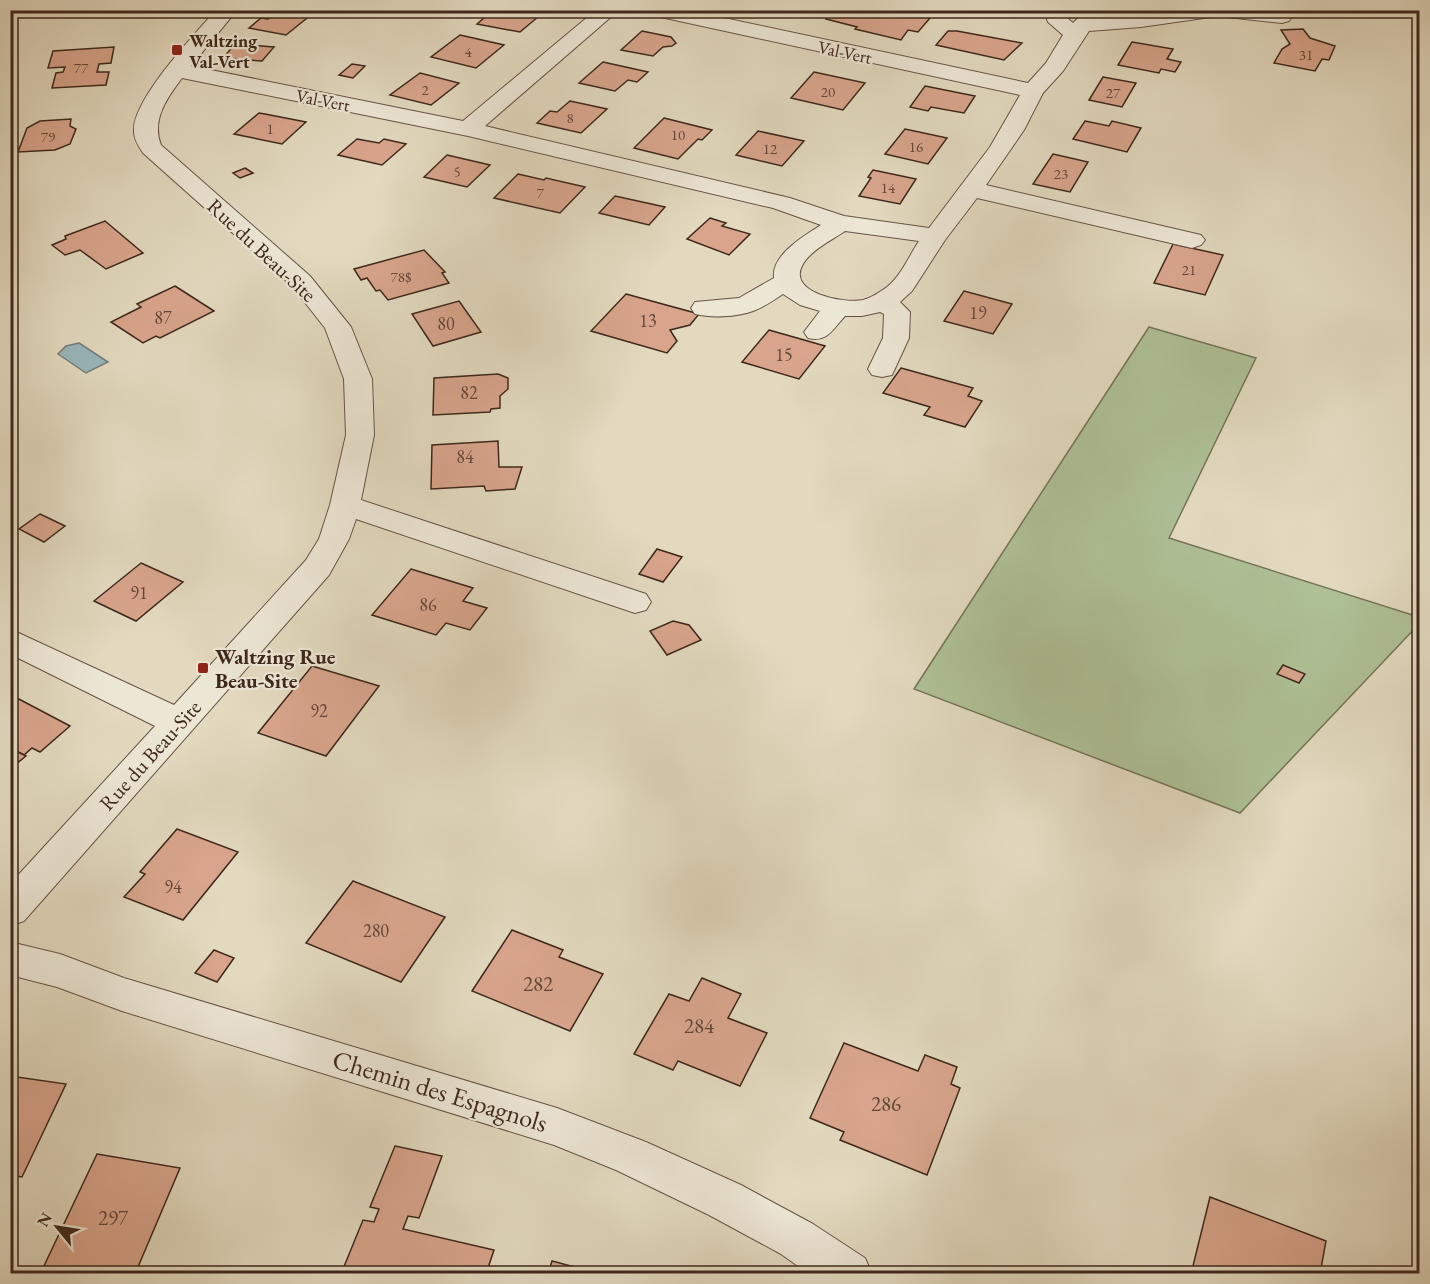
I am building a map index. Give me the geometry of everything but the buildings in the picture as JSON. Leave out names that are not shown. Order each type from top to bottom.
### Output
[{"type":"street","name":"Rue du Beau-Site","points":[[10,910],[318,567],[334,539],[345,506],[360,435],[358,380],[338,327],[301,281],[151,148],[145,130],[149,109],[177,70],[227,10]]},
{"type":"street","points":[[468,129],[609,10]]},
{"type":"street","name":"Val-Vert","points":[[657,10],[1033,90]]},
{"type":"street","points":[[1054,10],[1055,18],[1085,23],[1142,21],[1218,10],[1282,17]]},
{"type":"street","points":[[840,223],[789,264],[786,278],[794,292],[812,301],[838,307],[862,308],[883,301],[899,290],[1022,116],[1033,90],[1055,66],[1085,23]]},
{"type":"street","name":"Val-Vert","points":[[177,70],[468,129],[782,203],[840,223],[935,236]]},
{"type":"street","points":[[971,189],[1192,240]]},
{"type":"street","points":[[704,308],[744,305],[788,281]]},
{"type":"street","points":[[882,369],[896,338],[897,312],[883,301]]},
{"type":"street","points":[[818,332],[838,307]]},
{"type":"street","points":[[345,506],[635,602]]},
{"type":"street","points":[[10,640],[180,723]]},
{"type":"street","name":"Chemin des Espagnols","points":[[10,958],[60,971],[122,994],[557,1127],[631,1156],[725,1200],[797,1239],[849,1274]]},
{"type":"green space","points":[[1149,327],[1256,358],[1169,538],[1419,617],[1419,624],[1240,813],[914,689]]},
{"type":"water","points":[[79,343],[108,362],[86,373],[58,354],[66,346]]},
{"type":"place","name":"Waltzing Val-Vert","points":[[177,50]]},
{"type":"place","name":"Waltzing Rue Beau-Site","points":[[203,668]]}]
